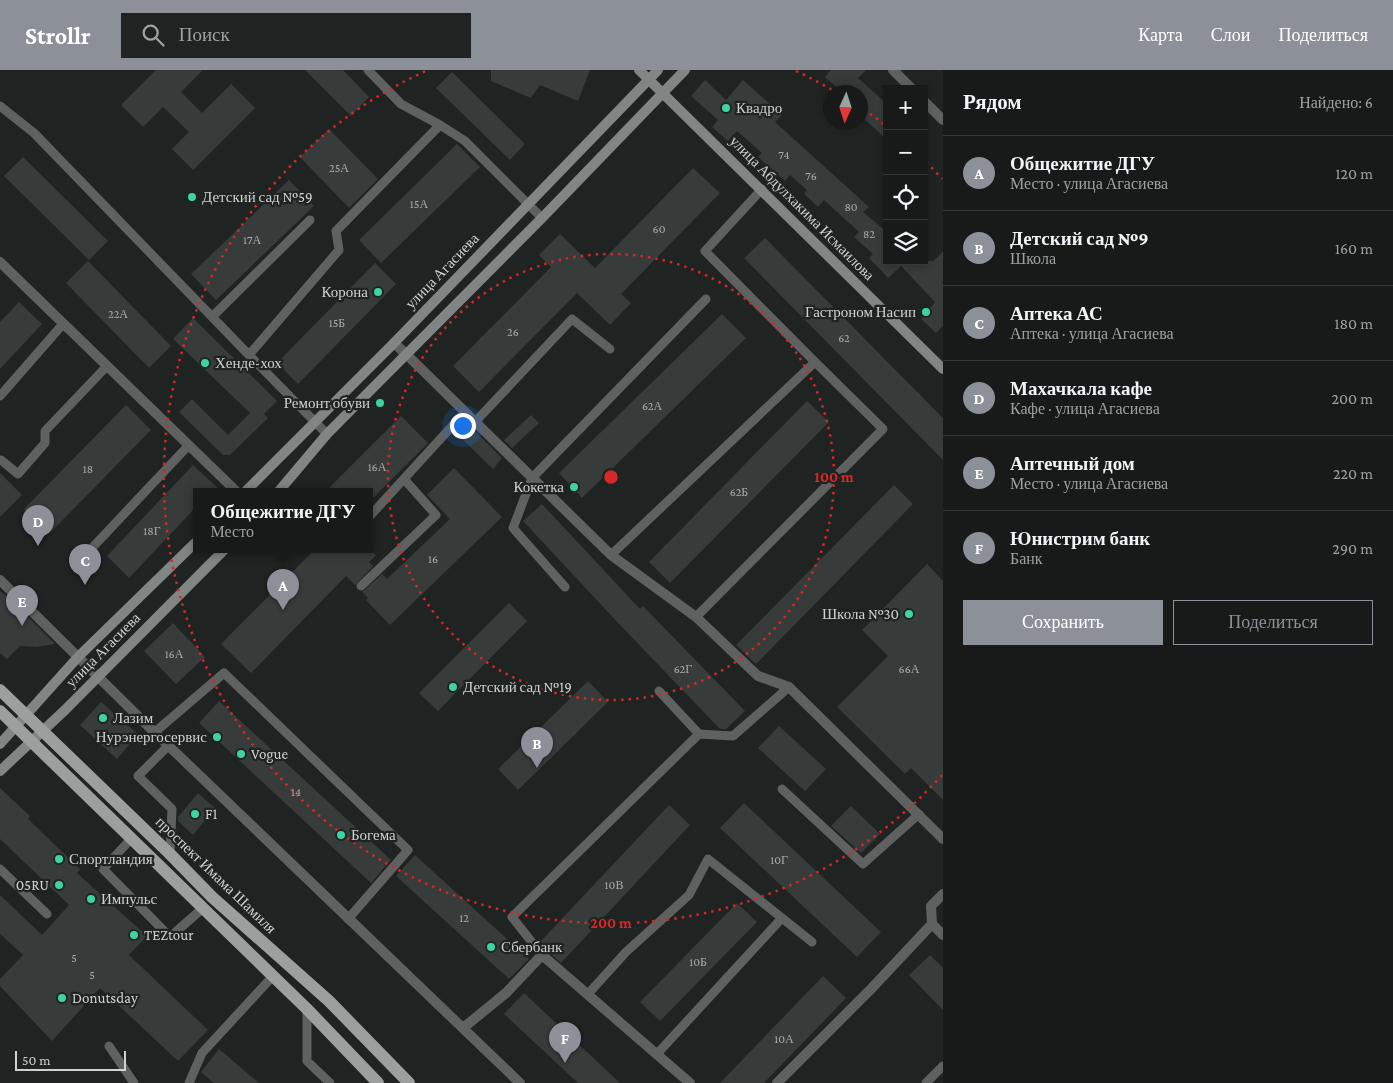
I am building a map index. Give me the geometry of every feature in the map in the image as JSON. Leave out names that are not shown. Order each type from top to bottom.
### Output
[{"type":"main road","name":"улица Абдулхакима Исмаилова","points":[[639,70],[943,369]]},
{"type":"main road","name":"улица Агасиева","points":[[249,488],[394,343],[658,70]]},
{"type":"main road","points":[[282,488],[327,434],[542,218],[685,70]]},
{"type":"main road","name":"улица Агасиева","points":[[0,744],[78,657],[193,544]]},
{"type":"main road","name":"улица Агасиева","points":[[0,771],[99,676],[221,553]]},
{"type":"main road","name":"проспект Имама Шамиля","points":[[0,690],[212,897],[329,1001],[409,1083]]},
{"type":"main road","points":[[0,711],[274,976],[378,1083]]},
{"type":"street","points":[[893,70],[908,85]]},
{"type":"street","points":[[928,105],[943,120]]},
{"type":"street","points":[[0,262],[233,488]]},
{"type":"street","points":[[394,343],[612,555],[696,617],[758,676],[789,687],[943,839]]},
{"type":"street","points":[[0,580],[168,745],[520,1083]]},
{"type":"street","points":[[943,894],[931,906],[932,924],[943,935]]},
{"type":"street","points":[[777,1083],[871,989],[932,924]]},
{"type":"street","points":[[463,1028],[506,993],[542,954],[690,1083]]},
{"type":"lane","points":[[368,70],[401,104],[465,141],[542,218]]},
{"type":"lane","points":[[0,106],[34,133],[248,355],[327,434]]},
{"type":"lane","points":[[248,355],[339,250],[336,231],[440,125]]},
{"type":"lane","points":[[696,617],[883,429],[705,251],[762,189]]},
{"type":"lane","points":[[212,317],[310,220]]},
{"type":"lane","points":[[565,587],[512,528],[532,478],[706,298]]},
{"type":"lane","points":[[475,422],[572,318],[610,349]]},
{"type":"lane","points":[[0,396],[63,324]]},
{"type":"lane","points":[[612,555],[815,362]]},
{"type":"lane","points":[[0,460],[18,474],[45,443],[45,431],[107,366]]},
{"type":"lane","points":[[373,513],[465,412]]},
{"type":"lane","points":[[92,548],[188,446]]},
{"type":"lane","points":[[361,586],[436,516],[404,479]]},
{"type":"lane","points":[[155,732],[224,673],[408,850],[348,919]]},
{"type":"lane","points":[[659,691],[699,734],[733,736],[789,687]]},
{"type":"lane","points":[[542,954],[512,917],[699,734]]},
{"type":"lane","points":[[168,745],[138,776],[172,809],[170,854]]},
{"type":"lane","points":[[782,789],[863,864],[918,814]]},
{"type":"lane","points":[[131,839],[103,868],[170,937],[203,908]]},
{"type":"lane","points":[[588,994],[626,952],[689,895],[708,859],[812,942]]},
{"type":"lane","points":[[0,869],[47,914]]},
{"type":"lane","points":[[657,1054],[782,918]]},
{"type":"lane","points":[[188,1083],[202,1053],[274,976]]},
{"type":"lane","points":[[307,1009],[308,1061],[330,1083]]},
{"type":"lane","points":[[109,1046],[134,1083]]},
{"type":"lane","points":[[926,1083],[943,1066]]},
{"type":"building","points":[[156,70],[203,70],[181,92],[202,113],[231,84],[255,108],[193,170],[172,149],[189,132],[163,107],[143,127],[121,105]]},
{"type":"building","points":[[305,70],[343,70],[369,97],[351,116]]},
{"type":"building","points":[[491,70],[590,70],[578,101],[540,85],[531,98],[491,81]]},
{"type":"building","points":[[831,70],[866,70],[858,78],[866,85],[834,85],[825,77]]},
{"type":"building","points":[[452,72],[525,144],[510,160],[436,88]]},
{"type":"building","points":[[705,80],[726,100],[743,80],[782,115],[775,122],[869,207],[863,212],[883,229],[883,265],[928,265],[928,261],[934,261],[943,251],[943,326],[936,333],[921,319],[935,302],[901,266],[888,278],[869,258],[873,254],[854,237],[859,232],[824,200],[818,207],[804,194],[807,190],[790,175],[785,181],[758,157],[762,153],[737,131],[728,141],[712,127],[718,120],[691,96]]},
{"type":"building","points":[[868,87],[883,100],[883,136],[868,122]]},
{"type":"building","points":[[329,129],[378,179],[349,208],[300,157]]},
{"type":"building","points":[[457,144],[480,167],[381,263],[359,240]]},
{"type":"building","points":[[23,157],[108,241],[89,260],[4,176]]},
{"type":"building","points":[[693,168],[720,193],[621,294],[631,303],[610,325],[577,293],[479,392],[453,366],[551,267],[539,255],[560,234],[595,268]]},
{"type":"building","points":[[289,180],[314,206],[216,300],[191,274]]},
{"type":"building","points":[[765,238],[943,418],[943,460],[744,258]]},
{"type":"building","points":[[88,261],[171,346],[149,368],[66,283]]},
{"type":"building","points":[[375,263],[396,284],[298,384],[277,363]]},
{"type":"building","points":[[19,302],[42,324],[0,369],[0,322]]},
{"type":"building","points":[[722,314],[746,338],[582,498],[559,473]]},
{"type":"building","points":[[193,318],[277,401],[264,414],[268,418],[230,455],[223,455],[179,412],[192,399],[228,435],[250,413],[173,339]]},
{"type":"building","points":[[807,401],[829,422],[670,583],[649,562]]},
{"type":"building","points":[[126,405],[151,430],[49,534],[24,509]]},
{"type":"building","points":[[531,415],[539,423],[512,448],[504,440]]},
{"type":"building","points":[[401,416],[428,443],[373,498],[373,488],[329,488]]},
{"type":"building","points":[[465,421],[502,458],[493,469],[455,432]]},
{"type":"building","points":[[193,465],[218,488],[193,488],[193,510],[129,578],[107,556]]},
{"type":"building","points":[[454,468],[502,517],[390,625],[366,600],[368,598],[362,592],[382,574],[387,579],[450,519],[427,495]]},
{"type":"building","points":[[0,473],[22,495],[0,517]]},
{"type":"building","points":[[894,485],[913,504],[756,664],[736,645]]},
{"type":"building","points":[[542,504],[640,609],[643,606],[745,711],[726,729],[720,729],[523,521]]},
{"type":"building","points":[[373,552],[376,555],[369,562],[373,566],[355,585],[346,576],[251,673],[221,644],[311,553]]},
{"type":"building","name":"Школа №30","points":[[927,564],[943,581],[943,800],[911,768],[905,774],[837,707],[888,656],[862,630]]},
{"type":"building","points":[[0,591],[55,644],[37,647],[20,646],[7,659],[0,653]]},
{"type":"building","points":[[509,603],[527,621],[438,711],[419,693]]},
{"type":"building","points":[[173,623],[205,657],[176,684],[144,651]]},
{"type":"building","points":[[588,681],[608,702],[518,790],[498,769]]},
{"type":"building","points":[[219,701],[391,860],[371,883],[199,723]]},
{"type":"building","points":[[101,702],[138,734],[117,759],[80,725]]},
{"type":"building","points":[[779,726],[826,769],[805,791],[758,748]]},
{"type":"building","points":[[0,788],[30,816],[28,819],[80,869],[77,873],[147,936],[129,955],[208,1030],[178,1061],[100,988],[52,1041],[0,986],[0,979],[23,955],[0,934],[0,895],[42,935],[69,905],[0,839]]},
{"type":"building","name":"F1","points":[[198,793],[215,808],[193,835],[178,821],[178,817]]},
{"type":"building","points":[[744,803],[881,932],[857,957],[720,828]]},
{"type":"building","points":[[669,805],[690,825],[561,963],[540,942]]},
{"type":"building","points":[[851,806],[880,834],[861,853],[831,826]]},
{"type":"building","points":[[415,855],[529,959],[509,979],[396,876]]},
{"type":"building","points":[[737,903],[757,922],[660,1021],[640,1002]]},
{"type":"building","points":[[930,955],[943,968],[943,1010],[909,975]]},
{"type":"building","points":[[823,976],[846,998],[764,1083],[720,1083]]},
{"type":"building","points":[[524,993],[620,1083],[578,1083],[504,1014]]},
{"type":"building","points":[[219,1049],[259,1083],[214,1083],[201,1072]]},
{"type":"place","name":"Квадро","points":[[726,108]]},
{"type":"place","name":"Детский сад №59","points":[[192,197]]},
{"type":"place","name":"Корона","points":[[378,292]]},
{"type":"place","name":"Гастроном Насип","points":[[926,312]]},
{"type":"place","name":"Хенде-хох","points":[[205,363]]},
{"type":"place","name":"Ремонт обуви","points":[[380,403]]},
{"type":"place","name":"Кокетка","points":[[574,487]]},
{"type":"place","name":"Махачкала кафе","points":[[38,546]]},
{"type":"place","name":"Аптека АС","points":[[85,585]]},
{"type":"place","name":"Общежитие ДГУ","points":[[283,610]]},
{"type":"place","name":"Школа №30","points":[[909,614]]},
{"type":"place","name":"Аптечный дом","points":[[22,626]]},
{"type":"place","name":"Детский сад №19","points":[[453,687]]},
{"type":"place","name":"Лазим","points":[[103,718]]},
{"type":"place","name":"Нурэнергосервис","points":[[217,737]]},
{"type":"place","name":"Vogue","points":[[241,754]]},
{"type":"place","name":"Детский сад №9","points":[[537,768]]},
{"type":"place","name":"F1","points":[[195,814]]},
{"type":"place","name":"Богема","points":[[341,835]]},
{"type":"place","name":"Спортландия","points":[[59,859]]},
{"type":"place","name":"05RU","points":[[59,885]]},
{"type":"place","name":"Импульс","points":[[91,899]]},
{"type":"place","name":"TEZtour","points":[[134,935]]},
{"type":"place","name":"Сбербанк","points":[[491,947]]},
{"type":"place","name":"Donutsday","points":[[62,998]]},
{"type":"place","name":"Юнистрим банк","points":[[565,1063]]}]
